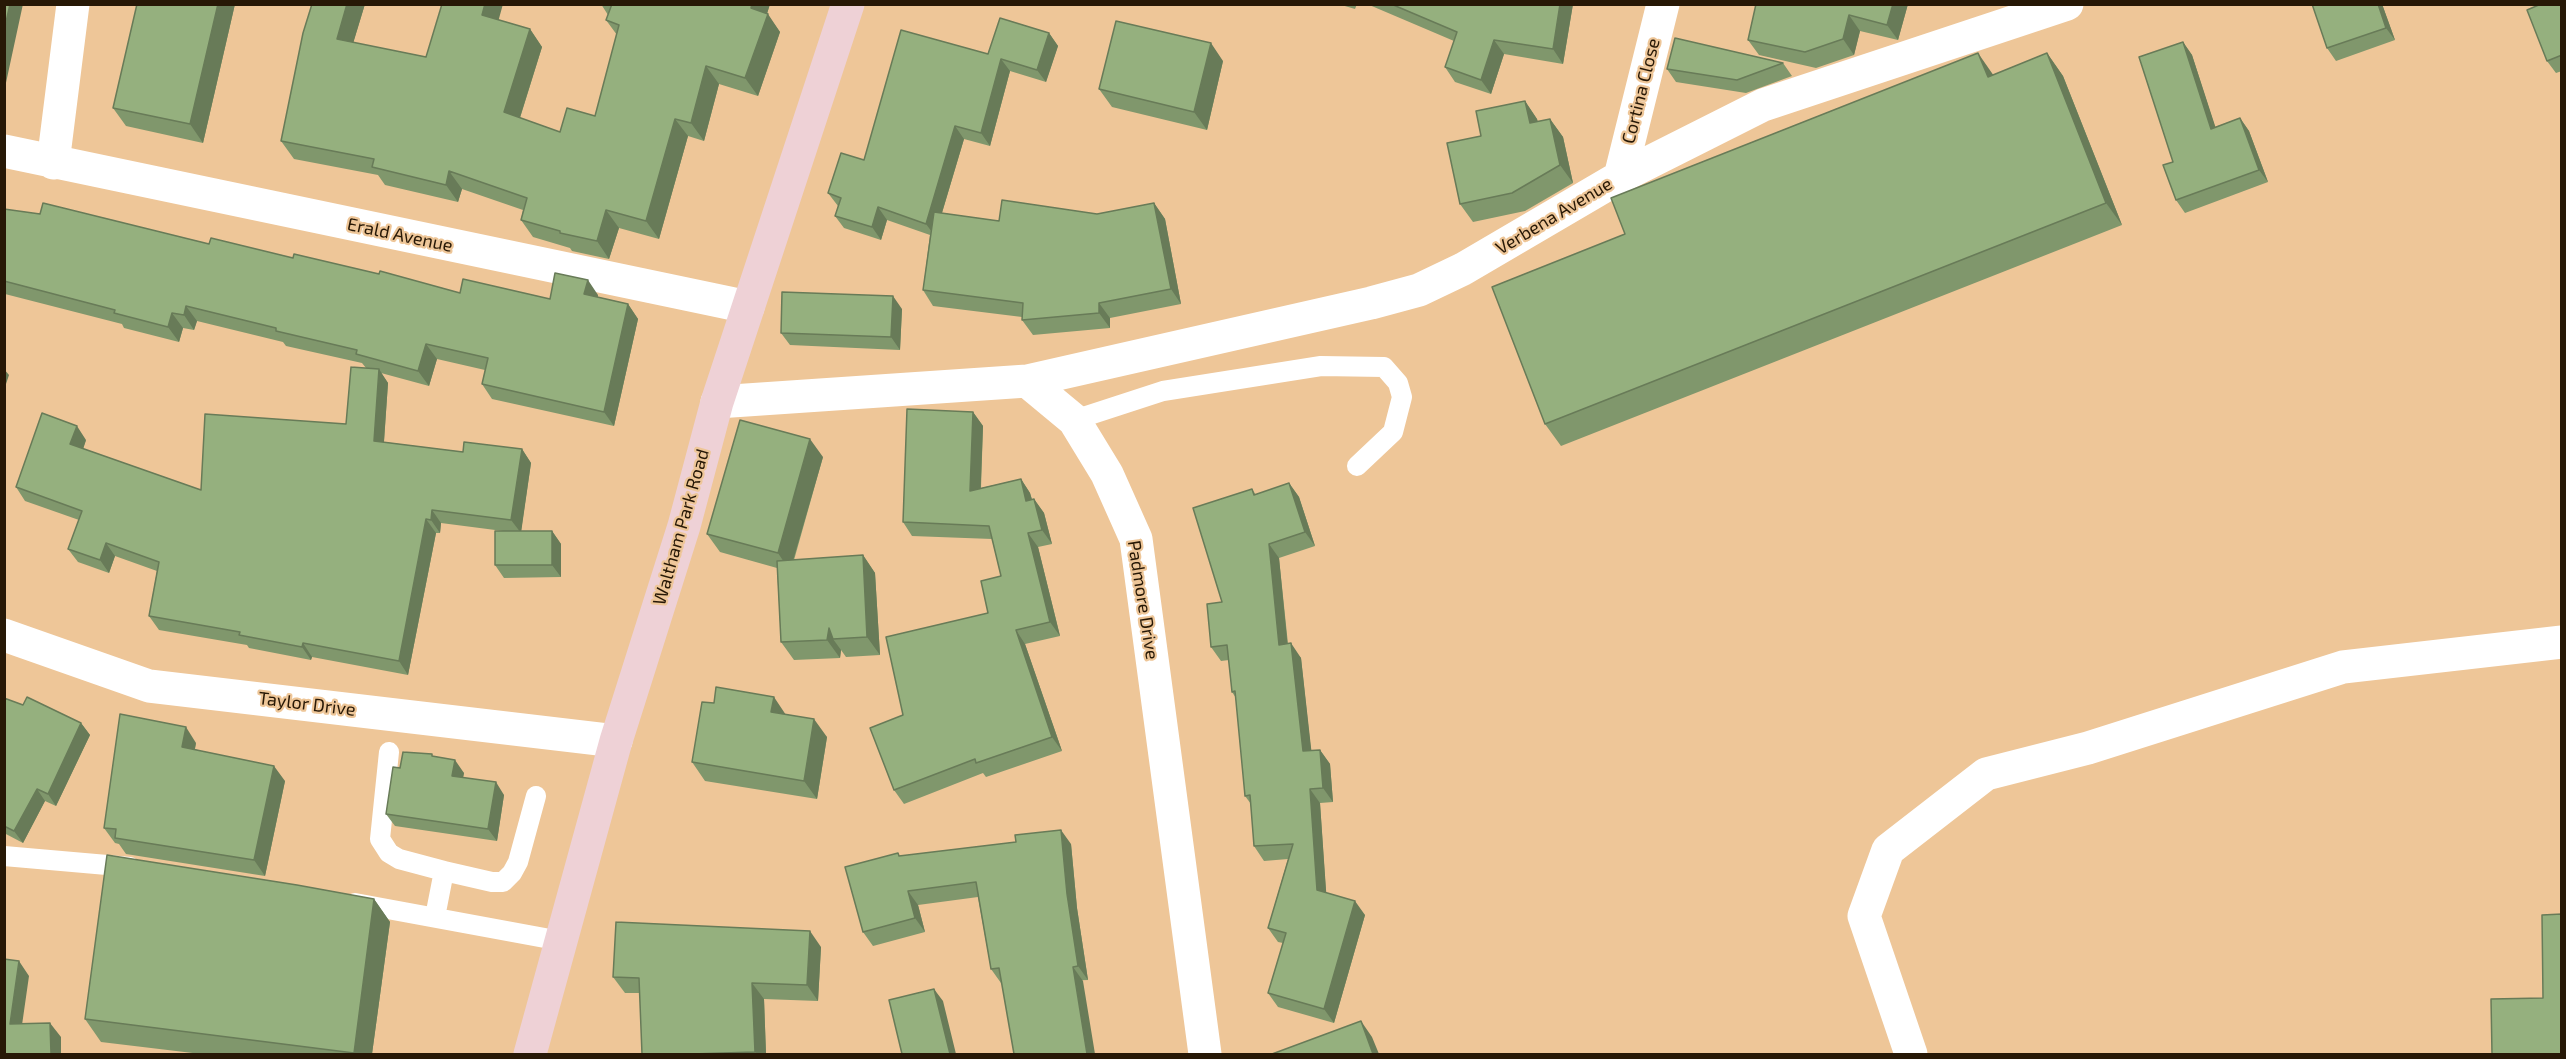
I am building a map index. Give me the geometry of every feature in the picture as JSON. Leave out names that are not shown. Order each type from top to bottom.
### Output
[{"type":"main road","name":"Waltham Park Road","points":[[530,1054],[616,741],[684,526],[717,402],[848,4]]},
{"type":"street","points":[[53,163],[73,4]]},
{"type":"street","name":"Cortina Close","points":[[1620,177],[1663,4]]},
{"type":"street","name":"Verbena Avenue","points":[[1027,381],[1371,303],[1419,290],[1463,269],[1620,177],[1763,105],[2067,4]]},
{"type":"street","name":"Erald Avenue","points":[[4,151],[748,307]]},
{"type":"street","points":[[717,402],[1027,381]]},
{"type":"street","name":"Padmore Drive","points":[[1027,381],[1074,420],[1107,474],[1136,539],[1204,1054]]},
{"type":"street","name":"Taylor Drive","points":[[4,635],[149,686],[616,741]]},
{"type":"street","points":[[1911,1054],[1864,916],[1888,850],[1986,774],[2088,747],[2343,667],[2562,642]]},
{"type":"lane","points":[[1074,420],[1163,391],[1321,366],[1384,367],[1398,383],[1402,397],[1393,432],[1357,466]]},
{"type":"lane","points":[[389,752],[380,839],[388,853],[399,859],[492,882],[507,879],[518,862],[536,796]]},
{"type":"lane","points":[[4,856],[152,870]]},
{"type":"lane","points":[[435,917],[444,871]]},
{"type":"lane","points":[[333,899],[561,941]]},
{"type":"building","points":[[4,4],[10,4],[4,31]]},
{"type":"building","points":[[137,4],[218,4],[190,124],[113,108]]},
{"type":"building","points":[[312,4],[347,4],[337,39],[426,57],[442,4],[485,4],[482,15],[530,29],[504,112],[560,132],[567,108],[595,116],[619,25],[606,20],[612,4],[752,4],[751,8],[768,14],[745,78],[706,66],[691,123],[675,119],[646,221],[606,210],[597,241],[560,233],[560,231],[521,220],[527,198],[449,171],[446,185],[372,167],[374,159],[281,141],[303,33]]},
{"type":"building","points":[[1391,4],[1560,4],[1553,49],[1494,40],[1481,80],[1445,67],[1457,32]]},
{"type":"building","points":[[1756,4],[1893,4],[1887,25],[1849,15],[1843,39],[1805,52],[1748,40]]},
{"type":"building","points":[[2312,4],[2378,4],[2386,28],[2327,48]]},
{"type":"building","points":[[2541,4],[2562,4],[2562,55],[2547,61],[2527,10]]},
{"type":"building","points":[[1000,18],[1049,33],[1037,70],[1001,59],[981,133],[955,126],[926,224],[878,207],[872,227],[835,216],[841,198],[828,193],[841,153],[864,160],[901,30],[988,54]]},
{"type":"building","points":[[1116,21],[1211,43],[1194,112],[1099,89]]},
{"type":"building","points":[[1675,38],[1783,63],[1737,80],[1667,69]]},
{"type":"building","points":[[2183,42],[2211,129],[2240,118],[2259,170],[2176,200],[2163,165],[2173,162],[2139,57]]},
{"type":"building","points":[[1978,53],[1988,77],[2047,53],[2106,203],[1545,424],[1492,287],[1625,234],[1611,198]]},
{"type":"building","points":[[1525,101],[1530,123],[1550,119],[1560,165],[1512,193],[1460,204],[1447,143],[1481,136],[1476,111]]},
{"type":"building","points":[[1002,200],[1097,214],[1154,203],[1171,289],[1099,303],[1099,313],[1022,320],[1023,303],[923,290],[934,212],[999,221]]},
{"type":"building","points":[[43,203],[209,244],[211,238],[293,258],[294,254],[379,274],[380,271],[460,293],[463,279],[550,299],[555,273],[588,280],[584,294],[628,304],[604,412],[482,384],[488,358],[426,344],[418,371],[356,354],[357,350],[186,306],[184,315],[172,313],[168,327],[114,313],[115,310],[4,281],[4,209],[40,214]]},
{"type":"building","points":[[782,292],[893,296],[891,337],[781,333]]},
{"type":"building","points":[[351,367],[379,369],[374,441],[463,452],[464,442],[522,449],[511,520],[432,510],[431,520],[426,519],[399,661],[303,643],[302,647],[239,635],[240,632],[149,616],[159,562],[106,543],[100,560],[68,549],[82,511],[16,487],[42,413],[77,426],[70,444],[201,490],[205,414],[346,424]]},
{"type":"building","points":[[907,409],[973,412],[970,491],[1021,479],[1026,501],[1034,499],[1042,530],[1028,533],[1050,622],[1016,630],[1052,737],[976,763],[975,759],[894,790],[870,728],[903,715],[886,637],[988,613],[981,581],[1001,576],[989,526],[903,522]]},
{"type":"building","points":[[740,420],[810,439],[778,553],[707,534]]},
{"type":"building","points":[[1289,483],[1305,532],[1269,544],[1279,645],[1291,643],[1303,751],[1320,750],[1323,788],[1310,789],[1317,890],[1355,901],[1324,1009],[1268,993],[1286,933],[1268,928],[1293,844],[1254,846],[1250,795],[1245,796],[1235,691],[1232,692],[1227,645],[1211,647],[1207,604],[1222,602],[1193,508],[1252,489],[1254,495]]},
{"type":"building","points":[[495,531],[552,531],[552,565],[495,565]]},
{"type":"building","points":[[863,555],[867,637],[833,639],[829,628],[827,640],[781,642],[777,561]]},
{"type":"building","points":[[716,687],[774,697],[771,712],[814,719],[804,781],[692,762],[702,702],[714,703]]},
{"type":"building","points":[[27,697],[81,723],[48,794],[37,789],[14,831],[4,826],[4,698],[23,705]]},
{"type":"building","points":[[120,714],[186,727],[182,747],[274,766],[254,860],[115,838],[116,829],[104,828]]},
{"type":"building","points":[[403,752],[432,754],[432,756],[455,760],[452,776],[496,782],[488,829],[386,814],[393,767],[400,768]]},
{"type":"building","points":[[1061,830],[1067,894],[1078,966],[1073,967],[1087,1054],[1014,1054],[999,968],[991,969],[976,882],[908,891],[915,918],[863,932],[845,867],[898,853],[899,856],[1016,842],[1015,835]]},
{"type":"building","points":[[107,855],[374,899],[354,1053],[85,1019]]},
{"type":"building","points":[[2562,914],[2562,1054],[2492,1054],[2491,999],[2543,998],[2542,915]]},
{"type":"building","points":[[616,922],[810,931],[807,985],[752,983],[755,1052],[642,1054],[639,978],[613,977]]},
{"type":"building","points":[[4,959],[19,961],[10,1024],[50,1023],[51,1054],[4,1054]]},
{"type":"building","points":[[934,989],[950,1054],[902,1054],[889,1000]]},
{"type":"building","points":[[1361,1021],[1373,1054],[1272,1054]]}]
